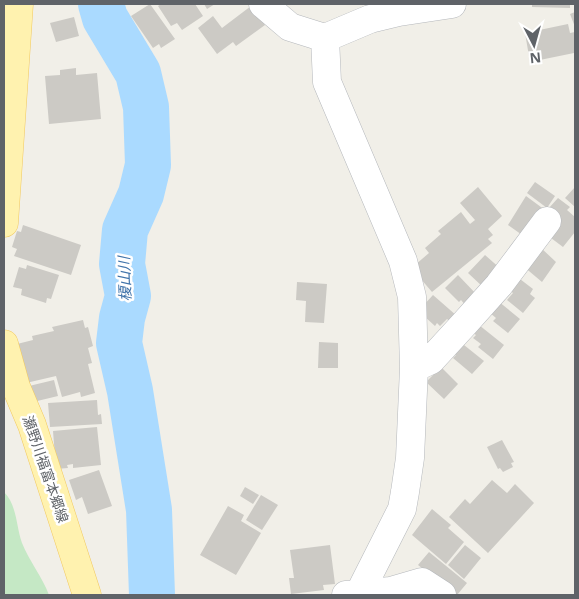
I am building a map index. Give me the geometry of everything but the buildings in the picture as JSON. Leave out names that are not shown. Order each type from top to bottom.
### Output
[{"type":"main road","points":[[4,223],[19,4]]},
{"type":"main road","name":"瀬野川福富本郷線","points":[[4,344],[16,388],[41,451],[87,595]]},
{"type":"street","points":[[263,4],[290,27],[325,38],[370,20],[399,12],[452,4]]},
{"type":"street","points":[[325,38],[328,82],[403,262],[412,297],[414,368],[410,458],[402,509],[365,594]]},
{"type":"street","points":[[414,368],[431,360],[471,317],[499,285],[547,220]]},
{"type":"street","points":[[365,594],[391,591],[422,582],[442,595]]},
{"type":"green space","points":[[4,492],[14,509],[25,550],[49,595],[4,595]]},
{"type":"waterway","name":"榎山川","points":[[101,4],[105,18],[138,73],[146,107],[148,165],[141,194],[125,230],[122,264],[128,296],[122,318],[119,343],[130,391],[149,510],[152,595]]}]
